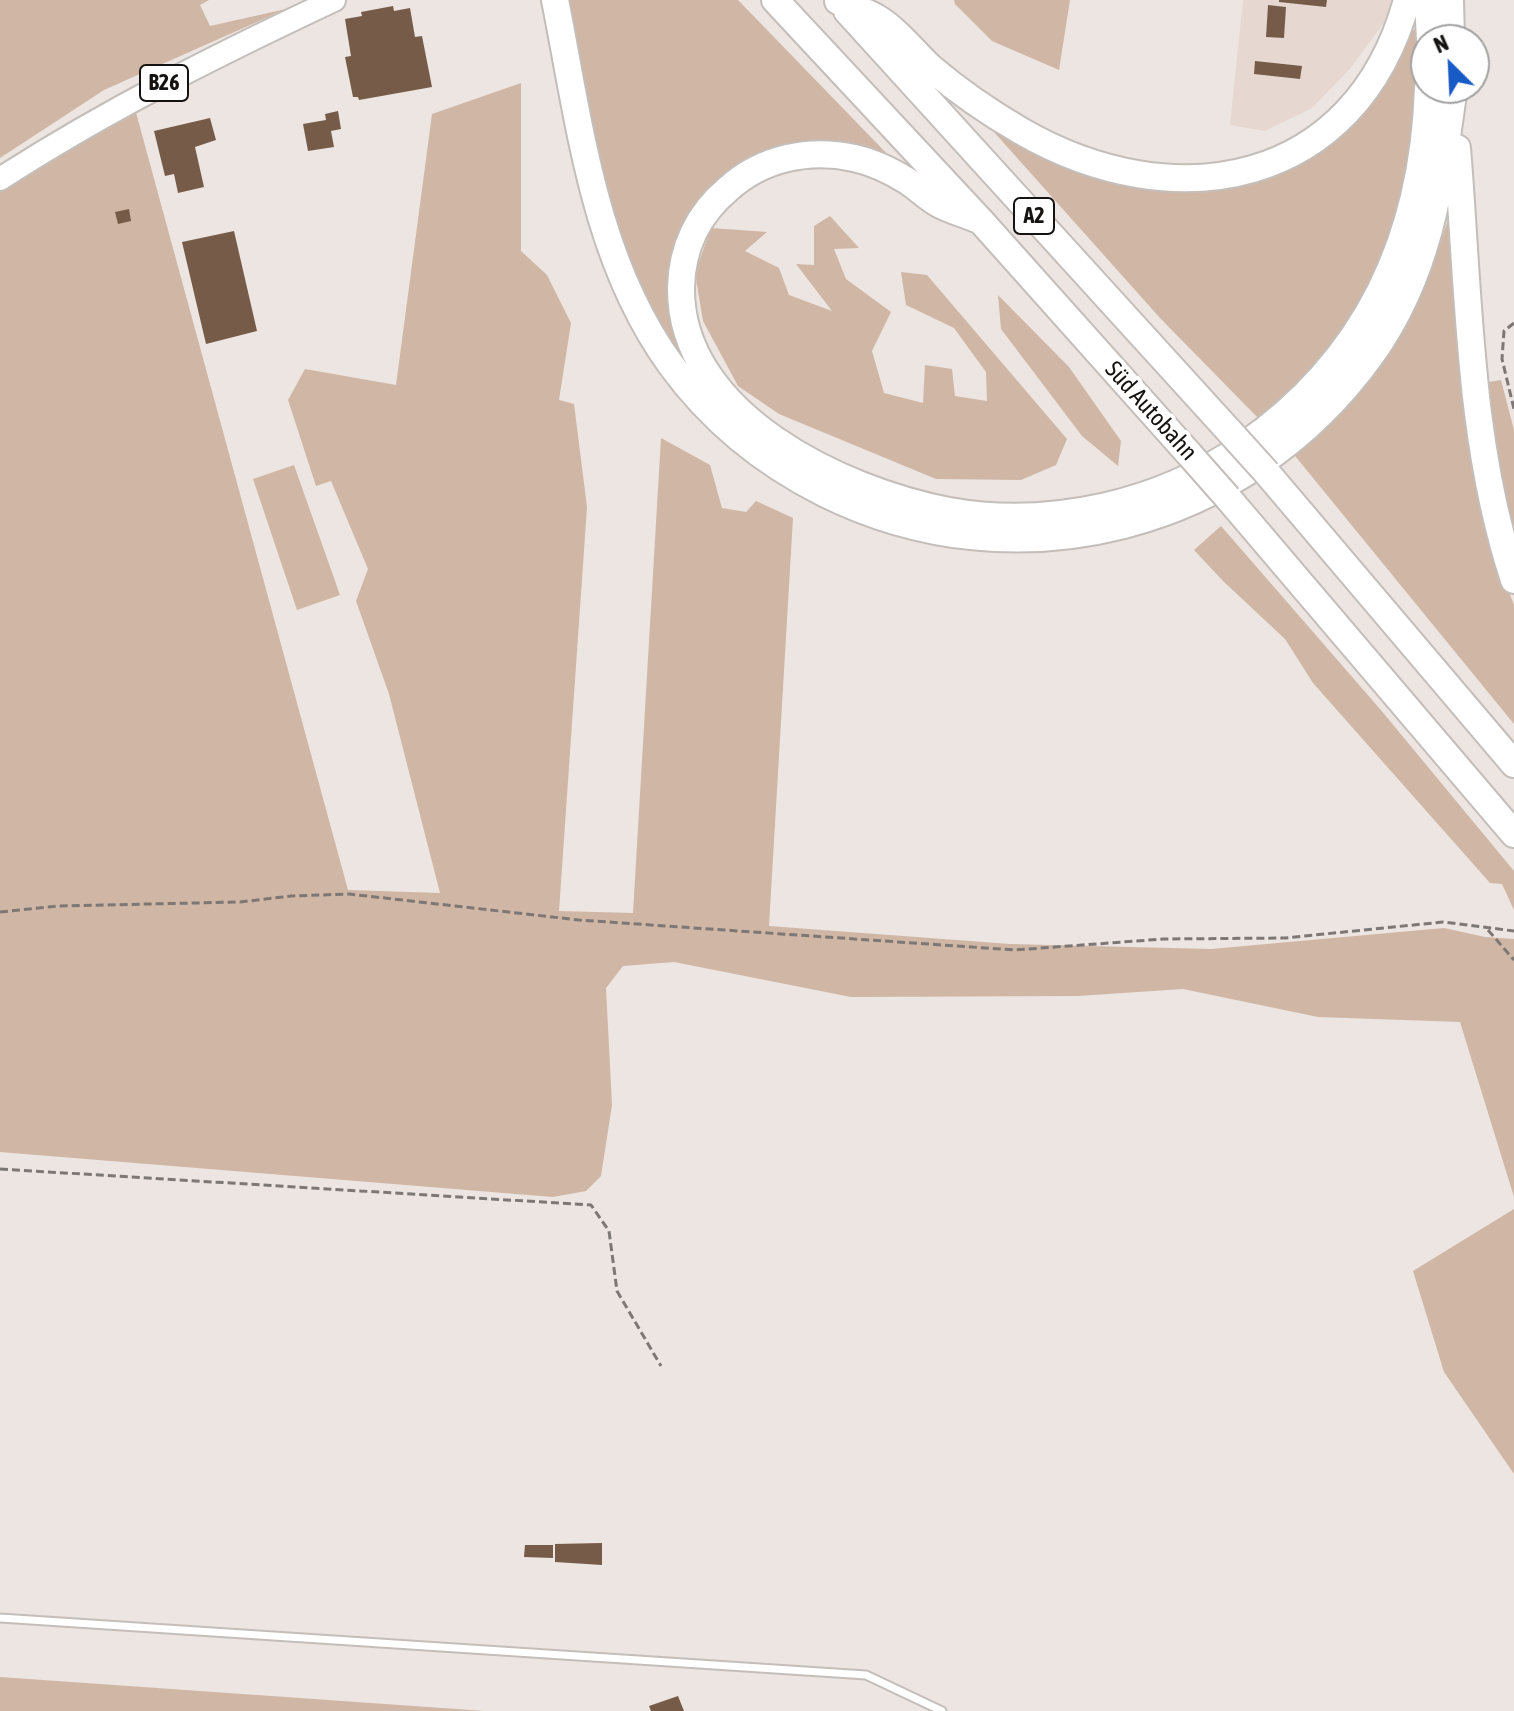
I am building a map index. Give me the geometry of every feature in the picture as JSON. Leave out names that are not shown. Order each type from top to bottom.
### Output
[{"type":"highway","points":[[555,0],[590,176],[605,231],[622,278],[643,322],[672,367],[707,409],[738,437],[794,478],[844,503],[894,522],[959,535],[1044,539],[1138,523],[1181,507],[1228,484],[1270,457],[1305,429],[1340,394],[1373,353],[1403,304],[1432,227],[1440,191],[1443,104]]},
{"type":"highway","name":"Süd Autobahn","points":[[775,0],[981,221],[1190,455],[1514,834]]},
{"type":"highway","points":[[838,1],[878,18],[933,70],[1022,131],[1070,155],[1121,172],[1181,179],[1218,178],[1254,170],[1288,157],[1324,133],[1354,105],[1380,68],[1400,25],[1407,0]]},
{"type":"highway","points":[[1428,0],[1429,24]]},
{"type":"highway","points":[[1450,0],[1451,24]]},
{"type":"highway","name":"Süd Autobahn","points":[[838,1],[1267,473],[1514,764]]},
{"type":"highway","points":[[981,221],[938,204],[907,181],[856,158],[828,154],[801,155],[774,161],[751,171],[730,186],[711,204],[692,236],[681,270],[681,295],[684,320],[692,343],[721,390],[748,418],[784,446],[861,487],[952,511],[1036,516],[1077,511],[1149,494],[1194,475],[1275,424],[1309,393],[1337,361],[1364,324],[1389,276],[1407,227],[1440,104]]},
{"type":"highway","points":[[1445,104],[1484,458],[1514,580]]},
{"type":"main road","name":"B26","points":[[0,179],[102,116],[334,0]]},
{"type":"lane","points":[[0,1618],[866,1675],[942,1711]]},
{"type":"path","points":[[1514,323],[1504,331],[1502,359],[1514,409]]},
{"type":"path","points":[[0,912],[58,906],[240,902],[349,894],[579,920],[1015,950],[1163,939],[1285,938],[1443,922],[1514,931]]},
{"type":"path","points":[[1488,930],[1514,960]]},
{"type":"path","points":[[0,1169],[591,1205],[609,1231],[617,1291],[661,1366]]},
{"type":"shaded area","points":[[0,0],[209,0],[200,5],[210,26],[286,9],[104,90],[0,158]]},
{"type":"shaded area","points":[[568,0],[738,0],[894,161],[804,145],[758,154],[727,172],[699,200],[676,250],[711,390],[677,361],[644,302],[602,183]]},
{"type":"shaded area","points":[[954,0],[1070,0],[1059,70],[992,41]]},
{"type":"shaded area","points":[[1243,0],[1397,0],[1394,9],[1349,70],[1312,108],[1265,131],[1230,125]]},
{"type":"shaded area","points":[[1409,30],[1410,104],[1416,104],[1413,131],[1400,200],[1380,266],[1356,314],[1333,348],[1260,420],[1160,318],[977,113],[1127,182],[1309,154]]},
{"type":"shaded area","points":[[521,83],[521,251],[547,275],[571,323],[559,400],[574,404],[587,507],[559,911],[633,913],[661,438],[710,465],[722,508],[746,512],[756,501],[793,518],[769,926],[1010,944],[1211,949],[1444,928],[1485,937],[1514,939],[1514,1197],[1460,1022],[1318,1017],[1183,989],[1078,996],[851,997],[674,962],[623,966],[606,988],[612,1105],[601,1176],[586,1191],[553,1197],[0,1152],[0,192],[135,109],[348,890],[440,893],[389,694],[356,601],[368,569],[331,481],[316,486],[288,400],[305,369],[396,385],[432,114]]},
{"type":"shaded area","points":[[830,216],[859,248],[834,249],[846,279],[891,312],[872,351],[884,393],[923,403],[925,365],[952,369],[955,396],[987,401],[986,372],[954,328],[906,305],[901,272],[927,275],[1067,439],[1056,465],[1021,480],[936,479],[779,414],[738,386],[703,321],[695,273],[711,228],[767,232],[745,251],[779,268],[789,295],[832,311],[796,264],[814,265],[814,226]]},
{"type":"shaded area","points":[[1449,216],[1468,422],[1504,579],[1514,605],[1514,724],[1291,451],[1346,402],[1390,347],[1424,285]]},
{"type":"shaded area","points":[[998,295],[1069,367],[1121,441],[1118,466],[1082,436],[1001,329]]},
{"type":"shaded area","points":[[1501,380],[1514,430],[1514,543],[1503,500],[1483,383]]},
{"type":"shaded area","points":[[294,465],[340,595],[297,610],[253,479]]},
{"type":"shaded area","points":[[1221,526],[1380,709],[1514,871],[1514,910],[1502,884],[1490,883],[1313,683],[1285,639],[1194,550]]},
{"type":"shaded area","points":[[1514,1209],[1514,1474],[1444,1372],[1413,1271]]},
{"type":"shaded area","points":[[0,1677],[485,1711],[0,1711]]},
{"type":"building","points":[[1279,0],[1327,0],[1326,7]]},
{"type":"building","points":[[1268,5],[1286,7],[1284,38],[1266,37]]},
{"type":"building","points":[[393,6],[394,11],[410,8],[415,37],[422,36],[432,87],[359,100],[353,97],[345,57],[351,56],[345,19],[362,16],[361,12]]},
{"type":"building","points":[[1255,61],[1302,66],[1300,79],[1254,74]]},
{"type":"building","points":[[338,111],[341,129],[331,131],[334,147],[308,151],[303,124],[326,120],[325,114]]},
{"type":"building","points":[[210,118],[216,140],[195,147],[204,187],[178,193],[174,174],[165,176],[154,131]]},
{"type":"building","points":[[129,209],[131,221],[118,224],[115,212]]},
{"type":"building","points":[[234,231],[257,331],[206,344],[182,242]]},
{"type":"building","points":[[602,1543],[602,1565],[555,1562],[555,1544]]},
{"type":"building","points":[[525,1545],[553,1545],[553,1558],[524,1557]]},
{"type":"building","points":[[678,1696],[684,1711],[651,1711],[649,1706]]}]
